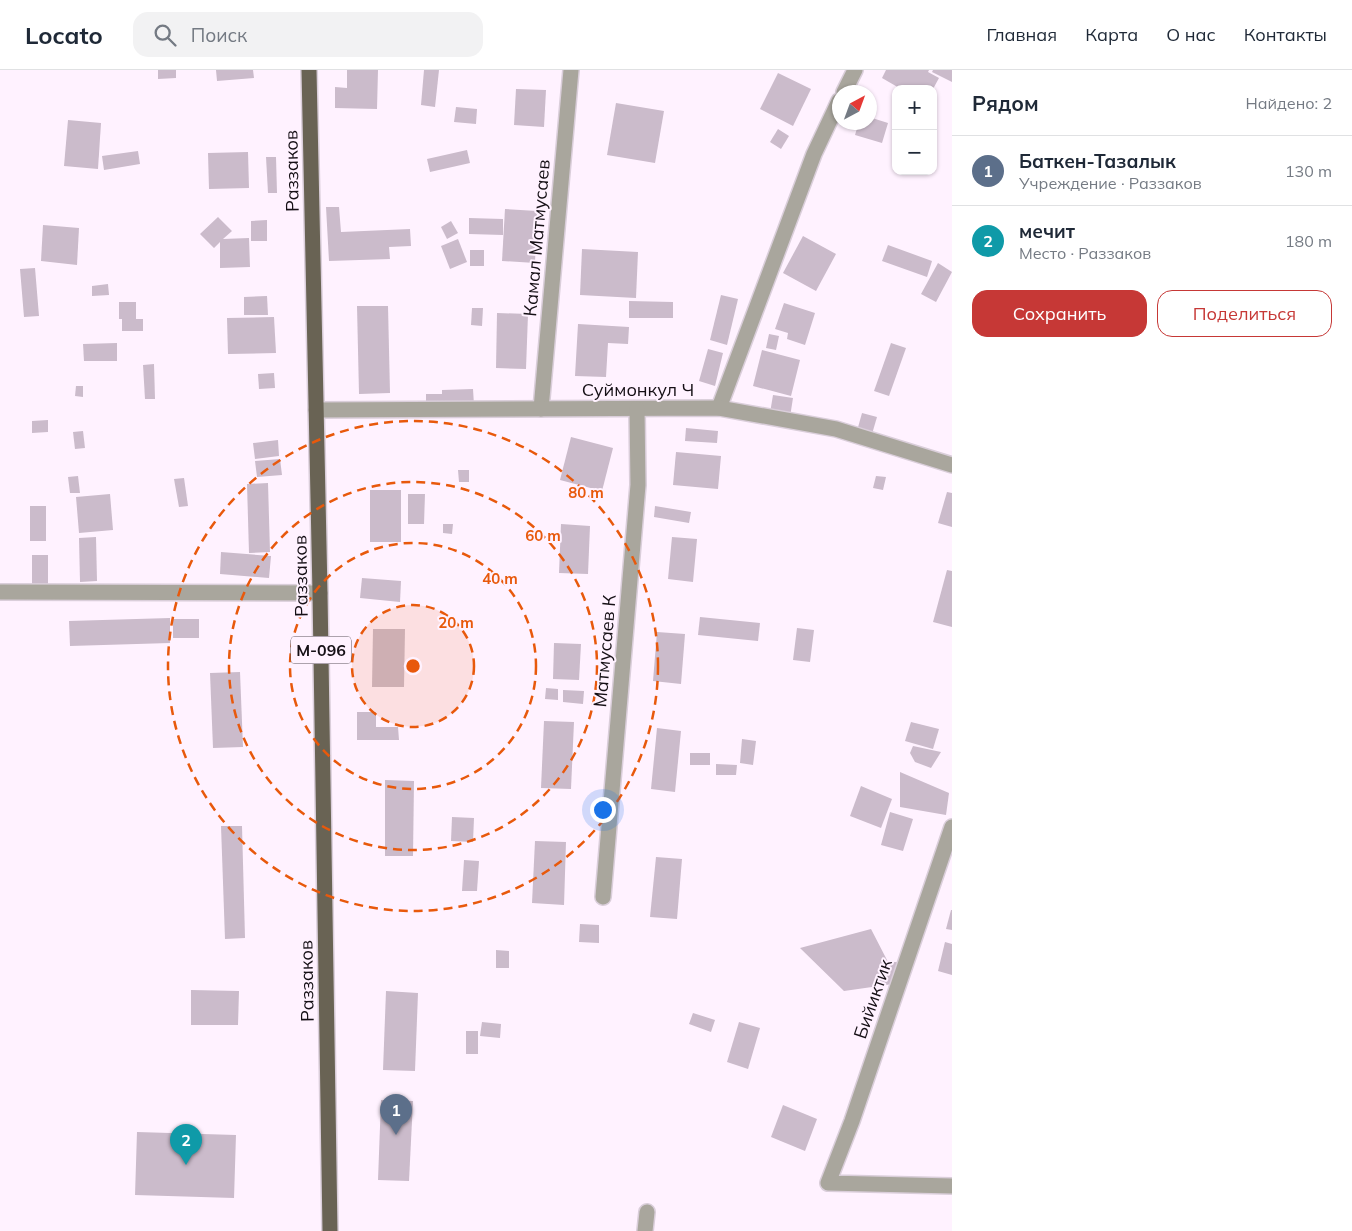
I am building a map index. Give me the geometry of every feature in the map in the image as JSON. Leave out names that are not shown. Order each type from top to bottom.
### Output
[{"type":"main road","name":"Раззаков","points":[[309,70],[320,593],[330,1231]]},
{"type":"street","name":"Камал Матмусаев","points":[[541,409],[571,70]]},
{"type":"street","points":[[848,85],[855,70]]},
{"type":"street","points":[[719,408],[814,154],[832,118]]},
{"type":"street","name":"Суймонкул Ч","points":[[316,410],[719,408],[836,429],[952,465]]},
{"type":"street","name":"Матмусаев К","points":[[603,897],[638,485],[636,409]]},
{"type":"street","points":[[0,592],[320,593]]},
{"type":"street","name":"Бийиктик","points":[[952,827],[852,1120],[828,1184],[952,1186]]},
{"type":"street","points":[[645,1231],[648,1212]]},
{"type":"building","points":[[158,70],[176,70],[176,78],[158,79]]},
{"type":"building","points":[[216,70],[253,70],[254,78],[217,81]]},
{"type":"building","points":[[347,70],[378,70],[377,109],[335,108],[335,87],[347,88]]},
{"type":"building","points":[[424,70],[439,70],[435,107],[421,105]]},
{"type":"building","points":[[886,70],[929,70],[928,72],[939,78],[935,85],[894,85],[882,78]]},
{"type":"building","points":[[933,70],[952,70],[952,82],[932,72]]},
{"type":"building","points":[[778,73],[811,89],[793,126],[760,109]]},
{"type":"building","points":[[516,89],[546,90],[544,127],[514,125]]},
{"type":"building","points":[[616,103],[664,111],[655,163],[607,155]]},
{"type":"building","points":[[456,107],[477,109],[476,124],[454,122]]},
{"type":"building","points":[[68,120],[101,123],[98,169],[64,166]]},
{"type":"building","points":[[877,120],[888,123],[882,143],[855,135],[857,130],[877,130]]},
{"type":"building","points":[[778,129],[789,136],[781,149],[770,142]]},
{"type":"building","points":[[467,150],[470,163],[430,172],[427,159]]},
{"type":"building","points":[[138,151],[140,164],[104,170],[102,156]]},
{"type":"building","points":[[248,152],[249,188],[209,189],[208,153]]},
{"type":"building","points":[[266,157],[276,157],[277,193],[268,193]]},
{"type":"building","points":[[326,207],[339,207],[341,232],[410,229],[411,246],[389,247],[390,259],[329,261]]},
{"type":"building","points":[[505,209],[537,211],[535,263],[502,261]]},
{"type":"building","points":[[218,217],[232,231],[223,239],[249,238],[250,267],[220,268],[220,242],[214,248],[200,234]]},
{"type":"building","points":[[469,218],[503,219],[503,235],[469,234]]},
{"type":"building","points":[[267,220],[267,241],[251,241],[251,221]]},
{"type":"building","points":[[451,221],[458,233],[447,239],[441,227]]},
{"type":"building","points":[[43,225],[79,228],[77,265],[41,261]]},
{"type":"building","points":[[803,236],[836,254],[816,291],[783,273]]},
{"type":"building","points":[[458,239],[467,262],[450,269],[441,246]]},
{"type":"building","points":[[888,245],[932,261],[927,277],[882,261]]},
{"type":"building","points":[[582,249],[638,252],[636,298],[580,295]]},
{"type":"building","points":[[470,250],[484,250],[484,266],[470,266]]},
{"type":"building","points":[[938,263],[952,272],[936,302],[921,294]]},
{"type":"building","points":[[35,268],[39,316],[24,317],[20,269]]},
{"type":"building","points":[[108,284],[109,295],[92,296],[92,286]]},
{"type":"building","points":[[721,295],[738,299],[727,345],[710,340]]},
{"type":"building","points":[[267,296],[268,315],[244,315],[244,297]]},
{"type":"building","points":[[629,301],[673,302],[673,318],[629,318]]},
{"type":"building","points":[[119,302],[136,302],[136,319],[143,319],[143,331],[122,331],[122,319],[119,319]]},
{"type":"building","points":[[784,303],[815,313],[805,345],[787,339],[788,333],[775,329]]},
{"type":"building","points":[[357,306],[388,306],[390,393],[359,394]]},
{"type":"building","points":[[472,308],[483,308],[482,326],[471,325]]},
{"type":"building","points":[[497,313],[528,314],[526,369],[496,368]]},
{"type":"building","points":[[274,317],[276,353],[228,354],[227,318]]},
{"type":"building","points":[[578,324],[629,327],[628,344],[608,343],[606,377],[575,376]]},
{"type":"building","points":[[769,334],[779,336],[776,350],[766,348]]},
{"type":"building","points":[[117,343],[117,361],[84,361],[83,344]]},
{"type":"building","points":[[891,343],[906,348],[889,396],[874,391]]},
{"type":"building","points":[[708,349],[723,353],[715,386],[699,381]]},
{"type":"building","points":[[762,350],[800,360],[791,396],[753,386]]},
{"type":"building","points":[[154,364],[155,399],[145,399],[143,365]]},
{"type":"building","points":[[274,373],[275,388],[259,389],[258,374]]},
{"type":"building","points":[[76,386],[83,386],[83,397],[75,396]]},
{"type":"building","points":[[473,389],[474,405],[426,405],[426,394],[442,394],[442,390]]},
{"type":"building","points":[[773,395],[793,398],[790,417],[770,413]]},
{"type":"building","points":[[862,413],[877,417],[872,434],[857,431]]},
{"type":"building","points":[[48,420],[48,432],[32,433],[32,421]]},
{"type":"building","points":[[686,428],[718,431],[717,443],[685,441]]},
{"type":"building","points":[[83,431],[85,448],[75,449],[73,432]]},
{"type":"building","points":[[571,437],[613,448],[602,491],[560,480]]},
{"type":"building","points":[[278,440],[279,456],[255,459],[253,443]]},
{"type":"building","points":[[676,452],[721,456],[718,489],[673,485]]},
{"type":"building","points":[[280,459],[282,475],[257,477],[255,461]]},
{"type":"building","points":[[458,470],[469,470],[469,482],[459,482]]},
{"type":"building","points":[[78,476],[80,493],[70,493],[68,477]]},
{"type":"building","points":[[876,476],[886,477],[883,490],[873,488]]},
{"type":"building","points":[[184,478],[188,506],[179,507],[174,479]]},
{"type":"building","points":[[268,483],[270,552],[249,553],[247,484]]},
{"type":"building","points":[[370,490],[401,490],[401,542],[370,542]]},
{"type":"building","points":[[947,492],[952,493],[952,527],[938,523]]},
{"type":"building","points":[[110,494],[113,530],[79,533],[76,497]]},
{"type":"building","points":[[408,494],[425,494],[424,524],[408,524]]},
{"type":"building","points":[[30,506],[46,506],[46,541],[30,541]]},
{"type":"building","points":[[655,506],[691,512],[689,523],[654,517]]},
{"type":"building","points":[[443,524],[453,524],[452,534],[443,533]]},
{"type":"building","points":[[561,524],[590,526],[588,574],[559,573]]},
{"type":"building","points":[[96,537],[97,581],[80,582],[79,538]]},
{"type":"building","points":[[672,537],[697,539],[693,582],[668,579]]},
{"type":"building","points":[[221,552],[271,556],[269,578],[220,574]]},
{"type":"building","points":[[32,555],[48,555],[48,590],[32,590]]},
{"type":"building","points":[[947,570],[952,571],[952,627],[933,622]]},
{"type":"building","points":[[362,578],[401,581],[400,602],[360,598]]},
{"type":"building","points":[[700,617],[760,623],[758,641],[698,635]]},
{"type":"building","points":[[170,618],[170,643],[70,646],[69,621]]},
{"type":"building","points":[[173,619],[199,619],[199,638],[173,638]]},
{"type":"building","points":[[797,628],[814,630],[810,662],[793,660]]},
{"type":"building","points":[[373,629],[405,629],[404,687],[372,687]]},
{"type":"building","points":[[657,632],[685,634],[681,684],[653,681]]},
{"type":"building","points":[[554,643],[581,644],[579,680],[553,679]]},
{"type":"building","points":[[240,672],[243,747],[213,748],[210,673]]},
{"type":"building","points":[[546,688],[558,689],[558,700],[545,699]]},
{"type":"building","points":[[563,690],[584,691],[583,704],[563,702]]},
{"type":"building","points":[[357,712],[376,712],[376,727],[398,727],[399,740],[357,740]]},
{"type":"building","points":[[544,721],[574,722],[571,789],[541,788]]},
{"type":"building","points":[[911,722],[939,729],[933,749],[905,741]]},
{"type":"building","points":[[657,728],[681,731],[675,792],[651,789]]},
{"type":"building","points":[[742,739],[756,741],[753,765],[740,763]]},
{"type":"building","points":[[913,746],[941,752],[931,768],[915,762],[910,753]]},
{"type":"building","points":[[690,753],[710,753],[710,765],[690,765]]},
{"type":"building","points":[[716,764],[737,765],[736,775],[716,775]]},
{"type":"building","points":[[900,772],[949,793],[946,815],[900,807]]},
{"type":"building","points":[[385,780],[414,781],[413,856],[385,856]]},
{"type":"building","points":[[861,786],[892,799],[881,828],[850,816]]},
{"type":"building","points":[[890,812],[913,819],[903,851],[881,845]]},
{"type":"building","points":[[452,817],[474,818],[473,842],[451,841]]},
{"type":"building","points":[[221,826],[242,826],[245,938],[225,939]]},
{"type":"building","points":[[535,841],[566,842],[564,905],[532,903]]},
{"type":"building","points":[[656,857],[682,859],[677,919],[650,917]]},
{"type":"building","points":[[464,860],[479,861],[477,891],[462,891]]},
{"type":"building","points":[[952,910],[952,930],[946,929]]},
{"type":"building","points":[[580,924],[599,925],[599,943],[579,942]]},
{"type":"building","points":[[871,929],[888,962],[897,962],[893,984],[844,991],[800,948]]},
{"type":"building","points":[[945,942],[952,944],[952,975],[938,971]]},
{"type":"building","points":[[496,950],[509,951],[509,968],[496,968]]},
{"type":"building","points":[[191,990],[239,991],[238,1025],[191,1025]]},
{"type":"building","points":[[386,991],[418,993],[415,1071],[383,1070]]},
{"type":"building","points":[[693,1013],[715,1020],[711,1032],[689,1024]]},
{"type":"building","points":[[482,1022],[501,1024],[500,1038],[480,1036]]},
{"type":"building","points":[[739,1022],[760,1028],[748,1069],[727,1062]]},
{"type":"building","points":[[466,1031],[478,1031],[478,1054],[466,1054]]},
{"type":"building","points":[[381,1100],[413,1101],[409,1181],[378,1180]]},
{"type":"building","points":[[783,1105],[817,1119],[805,1151],[771,1137]]},
{"type":"building","points":[[137,1132],[236,1135],[234,1198],[135,1195]]},
{"type":"place","name":"Баткен-Тазалык","points":[[396,1135]]},
{"type":"place","name":"мечит","points":[[186,1165]]}]
